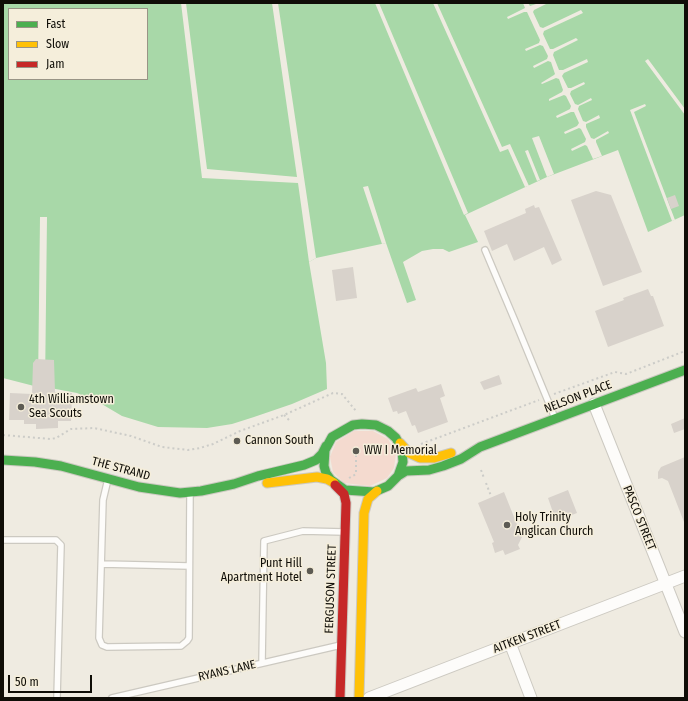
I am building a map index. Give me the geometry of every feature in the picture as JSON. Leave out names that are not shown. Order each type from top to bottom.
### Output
[{"type":"street","name":"NELSON PLACE","points":[[399,442],[411,455],[429,459],[480,447],[685,370]]},
{"type":"street","name":"PASCO STREET","points":[[594,404],[685,632]]},
{"type":"street","points":[[359,698],[364,513],[368,498],[377,491],[391,484],[398,476],[403,457],[399,442],[394,435],[376,425],[353,425],[332,436],[326,446],[324,454],[324,466],[328,476],[345,490],[352,492],[377,491]]},
{"type":"street","name":"THE STRAND","points":[[3,460],[50,464],[160,491],[190,492],[234,484],[254,477],[309,464],[320,456],[326,446]]},
{"type":"street","name":"NELSON PLACE","points":[[398,476],[406,471],[429,470],[443,466],[461,459],[480,447]]},
{"type":"street","name":"THE STRAND","points":[[234,484],[261,484],[317,477],[338,483]]},
{"type":"street","name":"FERGUSON STREET","points":[[338,483],[345,496],[340,698]]},
{"type":"street","name":"AITKEN STREET","points":[[369,698],[685,576]]},
{"type":"street","points":[[510,643],[531,698]]},
{"type":"lane","points":[[485,250],[555,418]]},
{"type":"lane","points":[[108,479],[103,500],[99,638],[102,645],[109,647],[181,646],[185,644],[189,638],[190,492]]},
{"type":"lane","points":[[262,663],[264,541],[303,531],[345,532]]},
{"type":"lane","points":[[3,540],[56,540],[61,545],[57,698]]},
{"type":"lane","points":[[102,564],[189,566]]},
{"type":"lane","name":"RYANS LANE","points":[[112,698],[342,645]]},
{"type":"path","points":[[417,444],[425,443],[615,372],[626,374],[685,351]]},
{"type":"path","points":[[3,434],[55,439],[71,429],[94,428],[131,436],[162,447],[188,450],[213,444],[246,428],[284,415],[329,395],[338,393],[347,398],[354,410],[359,412]]},
{"type":"path","points":[[284,415],[292,422]]},
{"type":"path","points":[[338,483],[356,474],[356,454]]},
{"type":"path","points":[[481,470],[484,478]]},
{"type":"path","points":[[486,483],[491,496]]},
{"type":"shaded area","points":[[3,3],[685,3],[685,215],[648,232],[618,150],[547,177],[465,215],[478,242],[449,252],[443,249],[422,251],[403,262],[416,300],[407,303],[386,243],[316,258],[309,262],[326,363],[327,389],[292,404],[232,424],[207,428],[158,427],[122,416],[100,403],[77,393],[38,387],[3,378]]},
{"type":"shaded area","points":[[354,431],[373,431],[388,439],[396,454],[394,468],[387,478],[370,486],[344,483],[333,472],[330,457],[336,442]]},
{"type":"pier","points":[[181,3],[186,3],[207,169],[297,177],[272,3],[278,3],[316,258],[309,262],[298,183],[202,178]]},
{"type":"pier","points":[[375,3],[379,3],[468,213],[464,215]]},
{"type":"pier","points":[[433,3],[437,3],[502,147],[510,144],[529,186],[525,187],[508,149],[500,152]]},
{"type":"pier","points":[[523,3],[528,3],[530,6],[539,3],[548,3],[534,10],[533,12],[540,27],[543,28],[581,10],[583,13],[544,31],[543,34],[550,49],[576,38],[578,40],[554,52],[553,55],[559,70],[563,70],[587,59],[588,62],[564,73],[562,76],[568,88],[584,82],[585,84],[571,91],[570,94],[575,104],[578,105],[591,98],[592,100],[579,106],[578,109],[583,121],[586,122],[599,115],[600,118],[586,124],[591,138],[594,139],[608,131],[609,133],[596,140],[602,156],[593,159],[587,146],[585,145],[572,151],[571,149],[585,142],[586,139],[579,128],[565,134],[564,132],[577,126],[579,123],[574,112],[557,118],[556,116],[570,109],[571,106],[566,96],[564,95],[549,101],[549,99],[563,90],[559,79],[556,78],[542,84],[541,83],[555,74],[551,62],[548,61],[534,68],[533,66],[547,59],[548,56],[543,46],[540,45],[526,51],[525,49],[539,43],[540,40],[527,12],[508,19],[507,17],[525,8]]},
{"type":"pier","points":[[648,59],[685,109],[685,115],[645,61]]},
{"type":"pier","points":[[645,104],[646,106],[634,112],[675,220],[672,221],[630,110]]},
{"type":"pier","points":[[539,136],[554,174],[547,177],[532,138]]},
{"type":"pier","points":[[528,150],[540,180],[537,181],[525,151]]},
{"type":"pier","points":[[368,186],[386,243],[382,244],[363,187]]},
{"type":"pier","points":[[40,217],[47,217],[45,387],[38,387]]},
{"type":"building","points":[[596,191],[611,195],[642,272],[603,286],[571,200]]},
{"type":"building","points":[[675,195],[679,206],[671,209],[667,198]]},
{"type":"building","points":[[534,205],[535,208],[539,207],[562,260],[552,265],[544,247],[514,261],[507,244],[492,251],[484,231],[526,213],[525,209]]},
{"type":"building","points":[[353,267],[357,298],[336,301],[332,270]]},
{"type":"building","points":[[648,289],[651,296],[653,296],[664,326],[608,347],[595,311],[624,300],[623,298]]},
{"type":"building","points":[[36,359],[54,360],[55,392],[72,393],[71,421],[58,421],[58,428],[36,429],[36,424],[24,424],[24,420],[9,420],[10,393],[32,394],[33,363]]},
{"type":"building","points":[[499,375],[502,384],[484,390],[480,382]]},
{"type":"building","points":[[441,384],[445,396],[440,398],[448,422],[418,433],[415,425],[412,426],[406,411],[398,414],[397,411],[393,412],[388,398],[416,388],[418,392]]},
{"type":"building","points":[[685,418],[685,429],[674,433],[671,424]]},
{"type":"building","points":[[685,457],[684,522],[668,481],[662,478],[658,479],[658,472],[661,467]]},
{"type":"building","points":[[568,490],[577,513],[556,521],[548,498]]},
{"type":"building","points":[[504,492],[522,537],[518,545],[520,549],[505,555],[503,550],[495,553],[492,543],[494,542],[478,503]]},
{"type":"traffic: fast","points":[[398,476],[406,471],[429,470],[443,466],[461,459],[480,447],[685,370]]},
{"type":"traffic: fast","points":[[362,424],[376,425],[388,431],[396,438],[402,450],[403,462],[398,476],[388,486],[374,492],[345,490],[331,480],[326,473],[324,466],[325,450],[332,437],[353,425],[362,424]]},
{"type":"traffic: fast","points":[[3,460],[35,462],[61,466],[139,487],[180,493],[201,491],[234,484],[258,476],[304,465],[316,460],[322,454],[326,446]]},
{"type":"traffic: slow","points":[[400,443],[409,453],[420,458],[434,458],[451,453]]},
{"type":"traffic: slow","points":[[267,483],[317,477],[327,479],[334,483]]},
{"type":"traffic: slow","points":[[359,698],[364,513],[368,499],[377,491]]},
{"type":"traffic: jam","points":[[335,485],[344,494],[346,503],[340,698]]},
{"type":"place","name":"4th Williamstown Sea Scouts","points":[[21,407]]},
{"type":"place","name":"Cannon South","points":[[237,441]]},
{"type":"place","name":"WW I Memorial","points":[[356,451]]},
{"type":"place","name":"Holy Trinity Anglican Church","points":[[507,525]]},
{"type":"place","name":"Punt Hill Apartment Hotel","points":[[310,571]]}]
